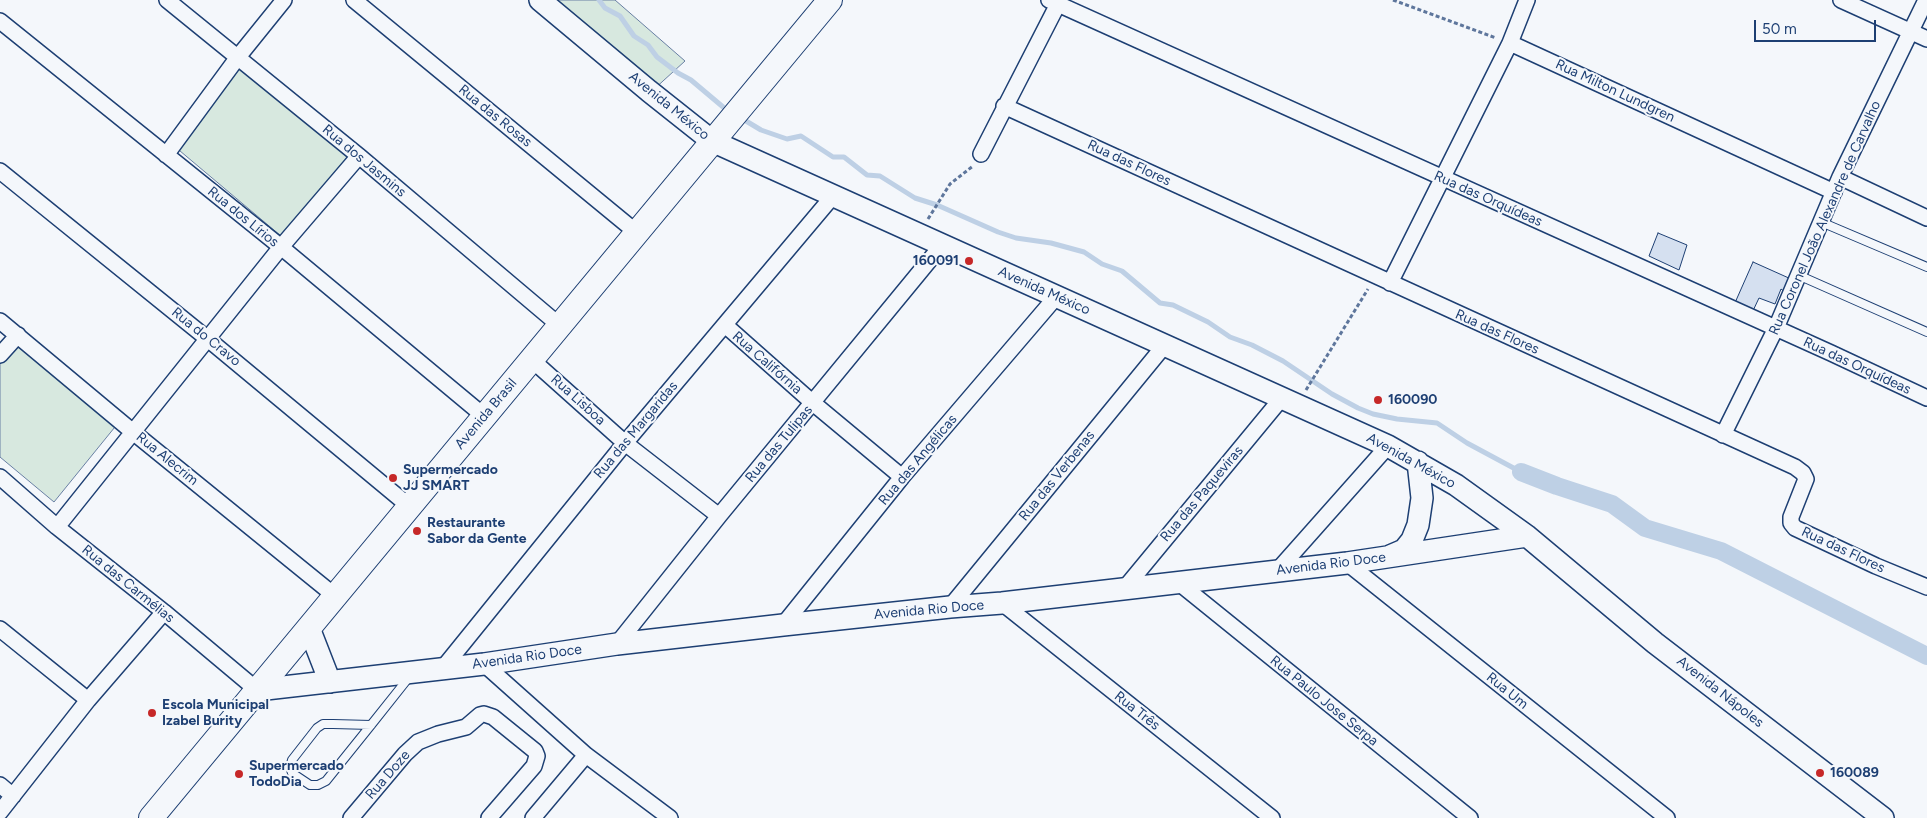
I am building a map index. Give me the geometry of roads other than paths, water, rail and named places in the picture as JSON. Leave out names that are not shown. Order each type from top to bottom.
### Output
[{"type":"main road","name":"Avenida Brasil","points":[[151,818],[830,0]]},
{"type":"street","name":"Rua dos Jasmins","points":[[167,0],[359,156],[559,325]]},
{"type":"street","points":[[166,155],[238,57],[284,0]]},
{"type":"street","name":"Rua das Rosas","points":[[354,0],[636,232]]},
{"type":"street","name":"Avenida México","points":[[540,0],[718,133],[833,196],[1388,446],[1456,485],[1561,563]]},
{"type":"street","points":[[1390,283],[1444,179],[1510,43],[1527,0]]},
{"type":"street","points":[[1841,0],[1927,39]]},
{"type":"street","name":"Rua Coronel João Alexandre de Carvalho","points":[[1723,434],[1776,328],[1840,177],[1926,0]]},
{"type":"street","points":[[981,154],[1055,1]]},
{"type":"street","name":"Rua das Orquídeas","points":[[1055,1],[1927,398]]},
{"type":"street","name":"Rua dos Lírios","points":[[0,21],[281,247],[484,416]]},
{"type":"street","name":"Rua Milton Lundgren","points":[[1510,43],[1834,192]]},
{"type":"street","name":"Rua das Flores","points":[[1004,106],[1795,468],[1803,473],[1806,479],[1791,517],[1791,524],[1795,528],[1876,566],[1927,587]]},
{"type":"street","points":[[58,527],[209,340],[281,247],[359,156]]},
{"type":"street","name":"Rua do Cravo","points":[[0,171],[209,340],[409,506]]},
{"type":"street","points":[[1840,177],[1927,218]]},
{"type":"street","name":"Rua das Margaridas","points":[[443,668],[625,443],[833,196]]},
{"type":"street","name":"Rua das Tulipas","points":[[617,644],[719,516],[942,245]]},
{"type":"street","name":"Rua das Angélicas","points":[[783,625],[902,477],[1056,297]]},
{"type":"street","name":"Rua Alecrim","points":[[0,320],[133,432],[335,596]]},
{"type":"street","name":"Rua Califórnia","points":[[725,325],[813,403],[902,477]]},
{"type":"street","points":[[0,355],[18,335]]},
{"type":"street","name":"Rua das Verbenas","points":[[950,606],[1164,346]]},
{"type":"street","name":"Rua Lisboa","points":[[531,359],[625,443],[719,516]]},
{"type":"street","name":"Rua das Paqueviras","points":[[1124,589],[1289,403]]},
{"type":"street","points":[[1277,571],[1388,446]]},
{"type":"street","points":[[1387,558],[1404,550],[1412,540],[1418,524],[1422,498],[1418,462]]},
{"type":"street","name":"Rua das Carmélias","points":[[0,477],[257,690]]},
{"type":"street","name":"Avenida Rio Doce","points":[[257,690],[484,664],[617,644],[950,606],[1002,603],[1179,584],[1387,558],[1527,536]]},
{"type":"street","name":"Rua Um","points":[[1347,563],[1667,818]]},
{"type":"street","name":"Avenida Nápoles","points":[[1561,563],[1655,643],[1883,818]]},
{"type":"street","name":"Rua Paulo Jose Serpa","points":[[1179,584],[1470,818]]},
{"type":"street","name":"Rua Três","points":[[1002,603],[1272,818]]},
{"type":"street","points":[[0,812],[88,700],[164,612]]},
{"type":"street","points":[[309,628],[330,682]]},
{"type":"street","points":[[0,629],[88,700]]},
{"type":"street","points":[[484,664],[586,755],[670,818]]},
{"type":"street","name":"Rua Doze","points":[[351,818],[405,754],[418,742],[438,734],[466,727],[480,714],[484,714],[492,717],[514,734],[535,751],[537,756],[534,766],[489,818]]},
{"type":"street","points":[[533,818],[586,755]]},
{"type":"street","points":[[0,785],[13,796]]},
{"type":"lane","points":[[1821,222],[1927,267]]},
{"type":"lane","points":[[1798,275],[1927,332]]},
{"type":"lane","points":[[371,725],[324,724],[317,728],[292,760],[290,767],[292,773],[310,785],[318,785],[326,781],[371,725],[413,672]]},
{"type":"waterway","points":[[599,0],[605,8],[620,16],[634,36],[648,45],[657,57],[691,80],[729,112]]},
{"type":"waterway","points":[[741,118],[761,130],[787,139],[801,136],[833,157],[844,157],[867,175],[880,176],[915,198],[937,205],[998,232],[1016,238],[1051,243],[1084,252],[1102,264],[1122,271],[1160,303],[1173,305],[1208,322],[1230,337],[1252,345],[1283,361],[1332,394],[1358,408],[1373,414],[1397,419],[1437,423],[1467,443],[1521,472]]},
{"type":"waterway","points":[[1521,472],[1612,504],[1645,528],[1721,551],[1927,656]]},
{"type":"place","name":"160091","points":[[969,261]]},
{"type":"place","name":"160090","points":[[1378,400]]},
{"type":"place","name":"Supermercado JJ SMART","points":[[393,478]]},
{"type":"place","name":"Restaurante Sabor da Gente","points":[[417,531]]},
{"type":"place","name":"Escola Municipal Izabel Burity","points":[[152,713]]},
{"type":"place","name":"160089","points":[[1820,773]]},
{"type":"place","name":"Supermercado TodoDia","points":[[239,774]]}]
